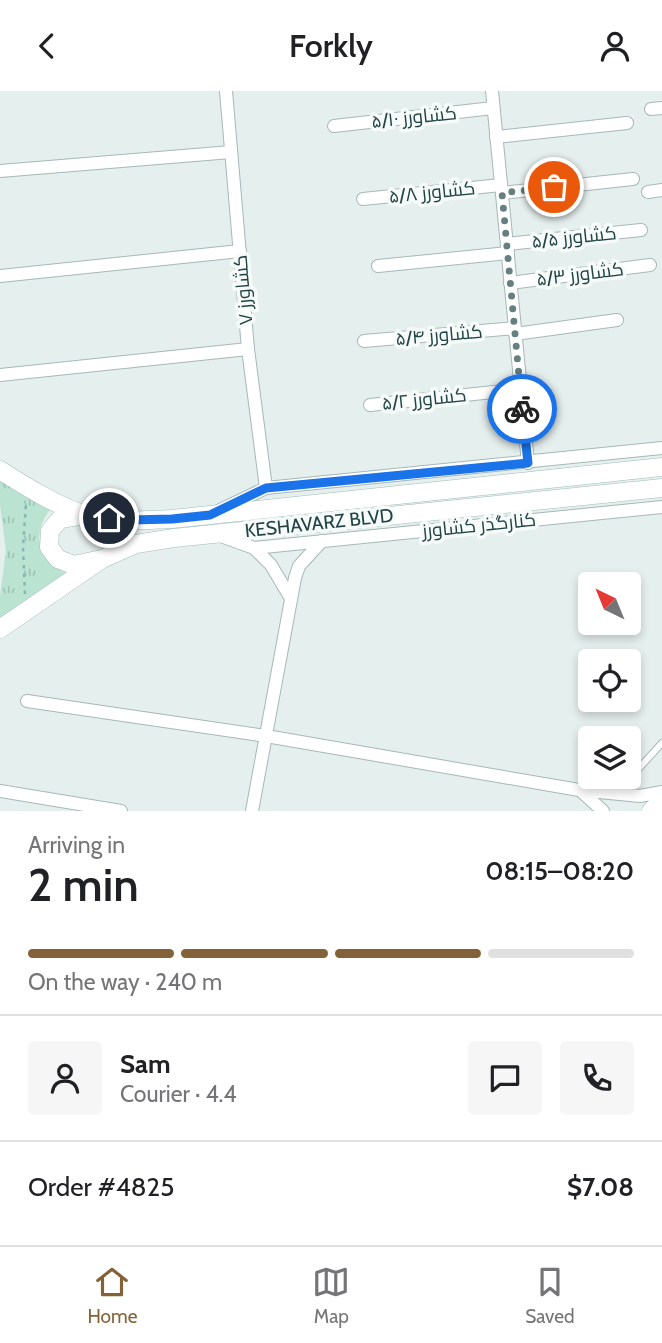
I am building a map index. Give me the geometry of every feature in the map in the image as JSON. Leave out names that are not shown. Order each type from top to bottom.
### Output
[{"type":"main road","name":"KESHAVARZ BLVD","points":[[0,470],[31,490],[89,516],[130,520],[172,519],[662,467]]},
{"type":"main road","name":"KESHAVARZ BLVD","points":[[0,629],[30,611],[102,559],[136,544],[662,488]]},
{"type":"main road","points":[[89,516],[60,519],[50,531],[49,547],[58,559],[74,565],[102,559]]},
{"type":"main road","points":[[651,811],[662,800]]},
{"type":"street","name":"کشاورز ۷","points":[[226,91],[248,349],[266,488]]},
{"type":"street","points":[[492,91],[528,463]]},
{"type":"street","name":"کشاورز ۵/۱۰","points":[[334,126],[494,108]]},
{"type":"street","points":[[496,137],[627,123]]},
{"type":"street","points":[[0,171],[231,152]]},
{"type":"street","name":"کشاورز ۵/۸","points":[[363,199],[633,179]]},
{"type":"street","points":[[648,192],[662,190]]},
{"type":"street","name":"کشاورز ۵/۵","points":[[378,266],[641,230]]},
{"type":"street","points":[[0,275],[240,251]]},
{"type":"street","name":"کشاورز ۵/۳","points":[[510,283],[650,265]]},
{"type":"street","name":"کشاورز ۵/۴","points":[[364,341],[515,331],[617,320]]},
{"type":"street","points":[[0,375],[248,349]]},
{"type":"street","name":"کشاورز ۵/۲","points":[[370,405],[521,389]]},
{"type":"street","points":[[210,515],[266,488],[662,448]]},
{"type":"street","name":"کنارگذر کشاورز","points":[[215,534],[254,548],[662,507]]},
{"type":"street","points":[[252,811],[290,597],[299,566],[322,541]]},
{"type":"street","points":[[254,548],[271,565],[290,597]]},
{"type":"street","points":[[27,701],[266,736],[579,790],[640,796],[662,792]]},
{"type":"street","points":[[579,790],[603,811]]},
{"type":"street","points":[[0,791],[121,811]]},
{"type":"lane","points":[[641,766],[662,743]]},
{"type":"path","points":[[30,611],[25,600],[23,548],[27,496],[31,490]]},
{"type":"green space","points":[[0,479],[50,510],[41,528],[40,546],[49,562],[67,573],[0,622],[0,595],[6,551],[0,505]]},
{"type":"way so far","points":[[522,409],[502,193],[554,187]]},
{"type":"route","points":[[109,518],[172,519],[210,515],[266,488],[528,463],[522,409]]}]
